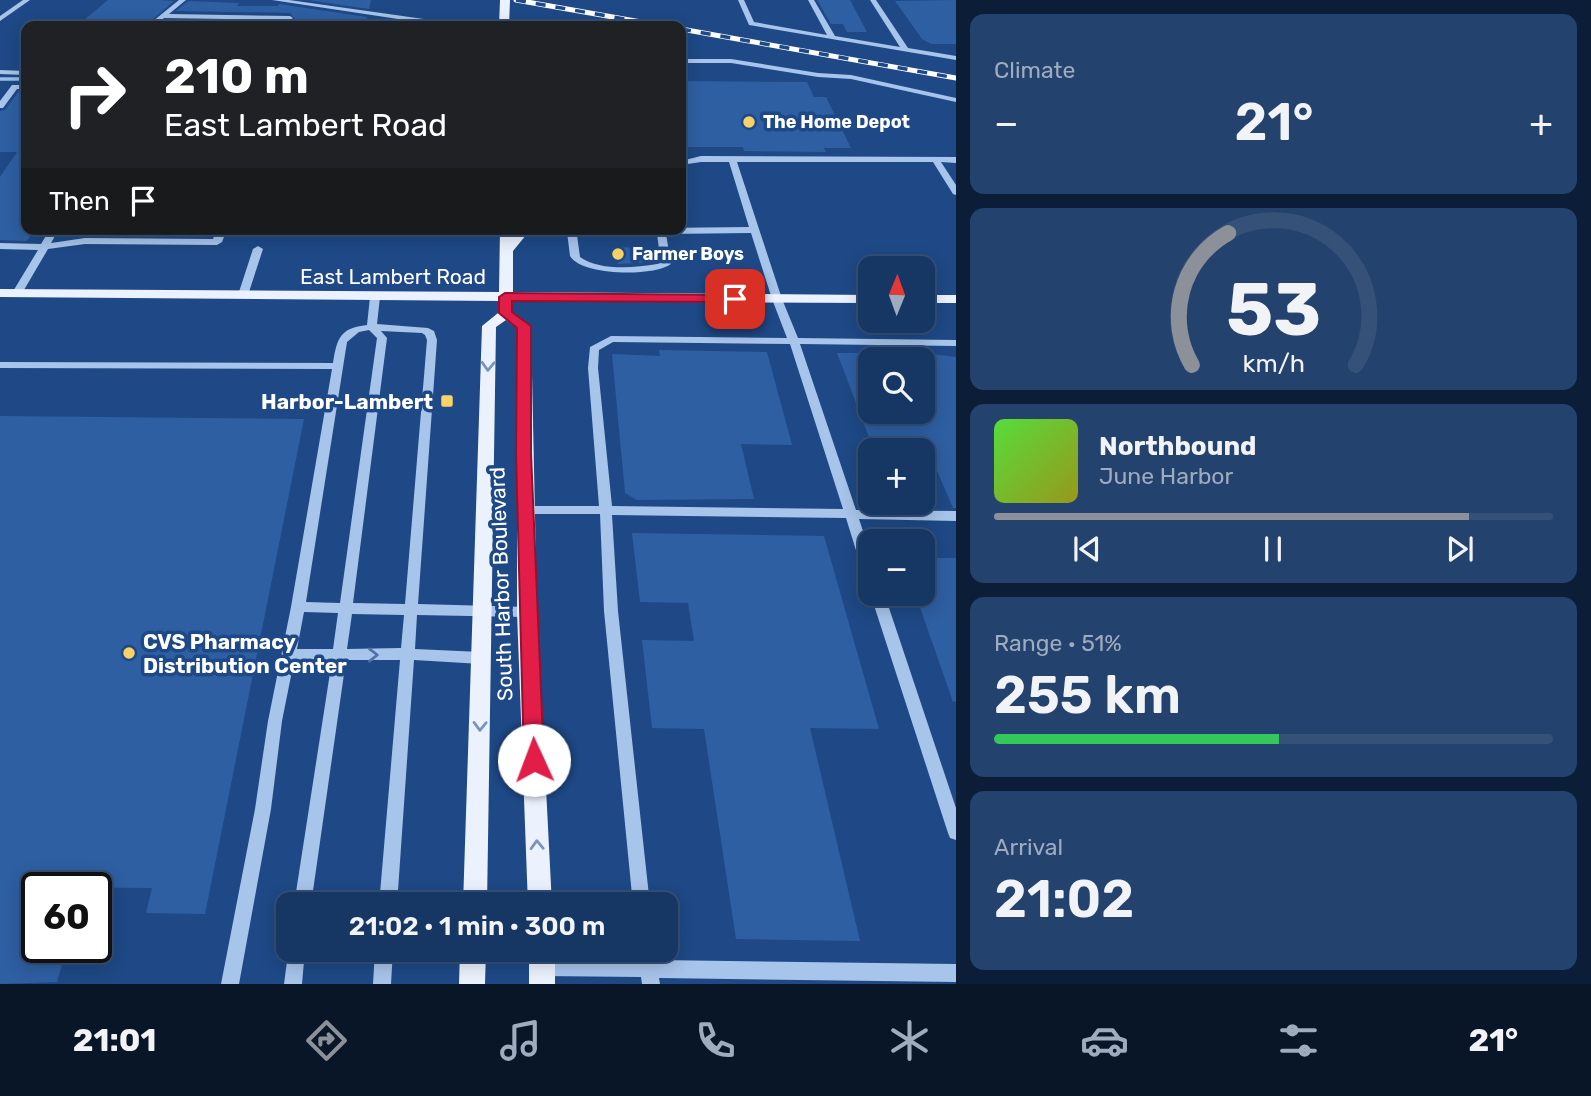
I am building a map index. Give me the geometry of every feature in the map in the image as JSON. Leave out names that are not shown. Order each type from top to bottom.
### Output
[{"type":"main road","points":[[504,21],[505,0]]},
{"type":"main road","points":[[506,305],[507,235]]},
{"type":"main road","points":[[506,251],[520,235]]},
{"type":"main road","name":"East Lambert Road","points":[[0,293],[375,297],[506,305],[858,299]]},
{"type":"main road","points":[[935,299],[956,299]]},
{"type":"main road","name":"South Harbor Boulevard","points":[[475,892],[489,326],[506,305],[524,326],[527,612],[539,892]]},
{"type":"main road","points":[[472,984],[473,962]]},
{"type":"street","points":[[0,19],[27,0]]},
{"type":"street","points":[[156,21],[183,0]]},
{"type":"street","points":[[275,0],[424,21]]},
{"type":"street","points":[[732,0],[741,1],[751,24],[956,58]]},
{"type":"street","points":[[811,0],[832,37]]},
{"type":"street","points":[[873,0],[905,49]]},
{"type":"street","points":[[289,21],[295,3]]},
{"type":"street","points":[[162,16],[290,18]]},
{"type":"street","points":[[686,61],[731,61],[818,75],[851,77],[955,102]]},
{"type":"street","points":[[0,72],[21,73]]},
{"type":"street","points":[[0,106],[15,87],[21,87]]},
{"type":"street","points":[[732,159],[776,299],[794,341],[858,538]]},
{"type":"street","points":[[936,159],[956,192]]},
{"type":"street","points":[[686,160],[956,160]]},
{"type":"street","points":[[686,231],[754,230]]},
{"type":"street","points":[[17,293],[44,247],[85,241],[217,242],[220,235]]},
{"type":"street","points":[[572,235],[573,251],[576,259],[583,264],[656,269],[666,264],[661,235]]},
{"type":"street","points":[[243,295],[258,249]]},
{"type":"street","points":[[304,892],[382,338],[372,327],[375,297]]},
{"type":"street","points":[[230,984],[298,607],[342,341],[356,329],[372,327],[424,330],[430,333],[432,340],[389,892]]},
{"type":"street","points":[[641,892],[611,611],[606,510],[593,368],[594,349],[611,339],[956,343]]},
{"type":"street","points":[[0,365],[338,366]]},
{"type":"street","points":[[525,510],[956,516]]},
{"type":"street","points":[[881,606],[956,833]]},
{"type":"street","points":[[298,607],[527,612]]},
{"type":"street","points":[[407,654],[481,658]]},
{"type":"street","points":[[293,984],[295,962]]},
{"type":"street","points":[[382,984],[383,962]]},
{"type":"street","points":[[542,967],[650,977],[956,973]]},
{"type":"lane","points":[[0,246],[44,247],[51,235]]},
{"type":"lane","points":[[289,655],[407,654]]},
{"type":"building","points":[[108,0],[174,1],[151,21],[83,21]]},
{"type":"building","points":[[308,0],[371,0],[369,9]]},
{"type":"building","points":[[817,0],[850,0],[867,32],[847,32],[843,24],[831,24]]},
{"type":"building","points":[[956,0],[956,44],[931,44],[922,39],[895,1]]},
{"type":"building","points":[[188,1],[239,3],[237,6],[279,4],[367,17],[366,21],[292,21],[295,19],[290,13],[176,11]]},
{"type":"building","name":"The Home Depot","points":[[686,81],[807,82],[814,97],[826,97],[851,148],[824,148],[826,152],[744,151],[743,147],[686,147]]},
{"type":"building","points":[[18,92],[21,92],[21,235],[31,235],[27,241],[0,240],[0,177],[17,152],[0,152],[0,111],[5,110]]},
{"type":"building","points":[[616,247],[650,248],[653,262],[618,264]]},
{"type":"building","points":[[659,350],[767,352],[792,445],[741,444],[754,499],[637,500],[625,493],[612,354],[660,356]]},
{"type":"building","points":[[837,353],[858,353],[858,408]]},
{"type":"building","points":[[935,355],[956,357],[956,508],[953,508],[935,466],[935,438],[869,438],[864,424],[935,424]]},
{"type":"building","name":"CVS Pharmacy Distribution Center","points":[[0,416],[304,419],[205,914],[146,913],[152,888],[112,888],[112,872],[21,872],[21,963],[62,963],[57,982],[0,984]]},
{"type":"building","points":[[632,533],[824,536],[879,729],[810,728],[860,941],[736,939],[704,729],[652,728],[642,640],[694,641],[688,603],[640,602]]},
{"type":"building","points":[[935,558],[956,558],[956,701],[953,702],[920,606],[935,606]]},
{"type":"waterway","points":[[0,79],[21,79]]},
{"type":"railway","points":[[516,0],[636,21]]},
{"type":"railway","points":[[686,30],[956,78]]},
{"type":"place","name":"The Home Depot","points":[[749,122]]},
{"type":"place","name":"Farmer Boys","points":[[618,254]]},
{"type":"place","name":"Harbor-Lambert","points":[[447,401]]},
{"type":"place","name":"CVS Pharmacy Distribution Center","points":[[129,653]]},
{"type":"route","points":[[534,760],[523,453],[524,326],[506,313],[505,297],[735,299]]}]
